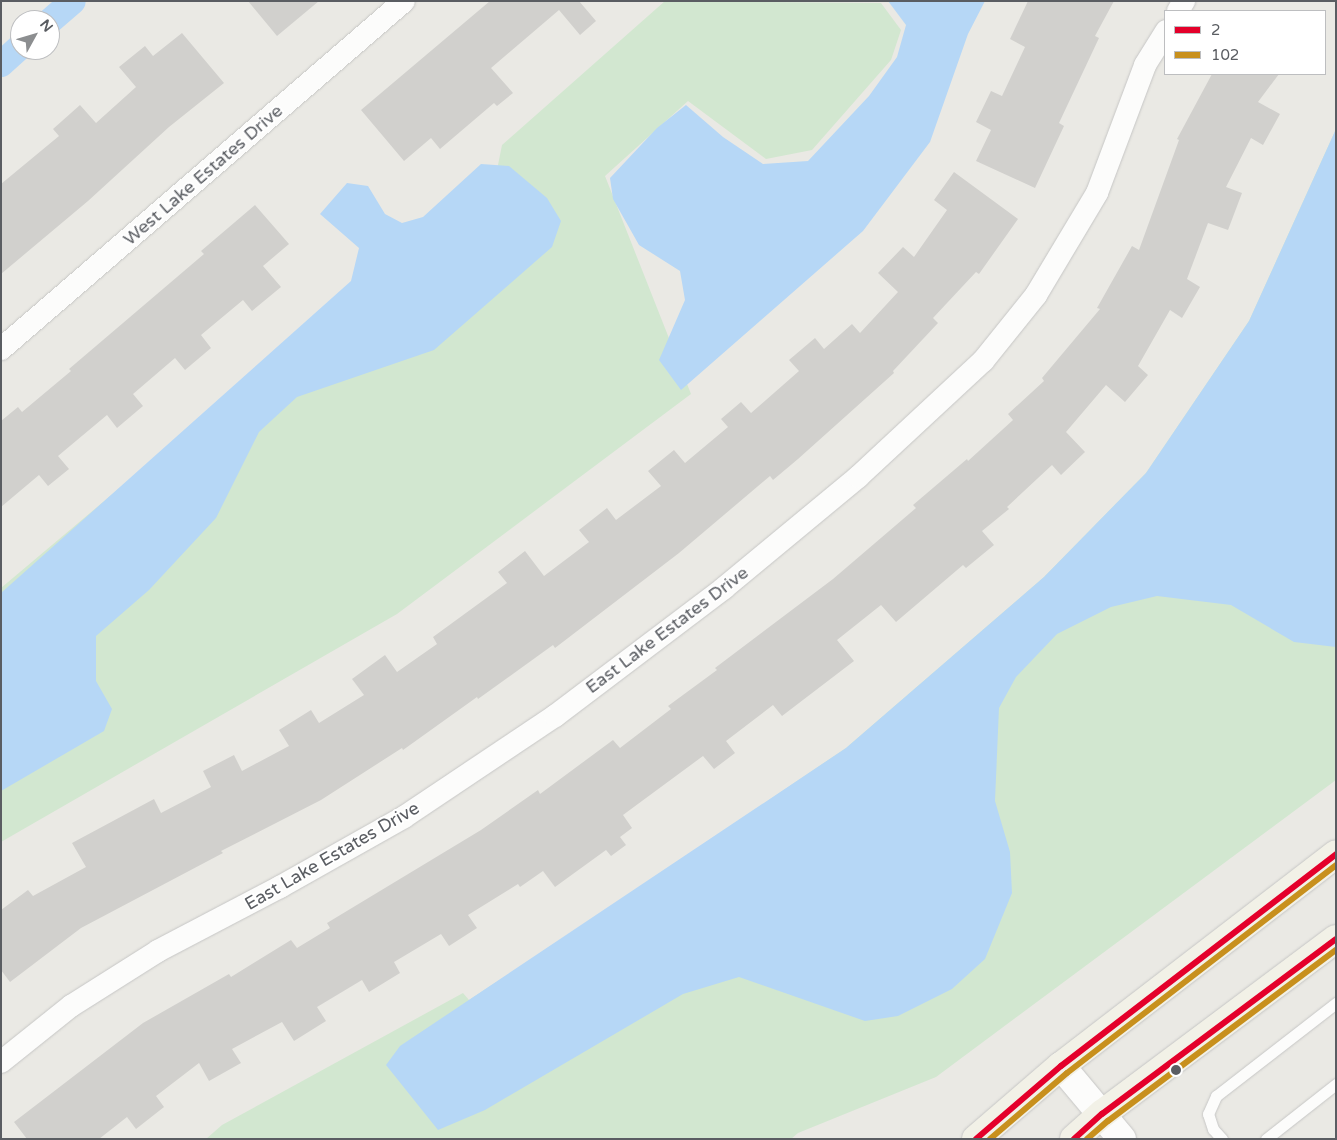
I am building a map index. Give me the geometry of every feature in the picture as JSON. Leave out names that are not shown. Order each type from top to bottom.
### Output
[{"type":"main road","points":[[976,1139],[1061,1066],[1336,854]]},
{"type":"main road","points":[[1074,1139],[1102,1114],[1336,939]]},
{"type":"street","name":"West Lake Estates Drive","points":[[1,349],[404,1]]},
{"type":"street","name":"East Lake Estates Drive","points":[[1,1062],[71,1006],[158,951],[280,887],[404,817],[555,716],[724,588],[858,477],[984,361],[1036,296],[1097,193],[1145,65],[1164,34]]},
{"type":"street","points":[[1061,1066],[1122,1139]]},
{"type":"lane","points":[[1222,1139],[1213,1129],[1208,1114],[1216,1096],[1336,1003]]},
{"type":"lane","points":[[1266,1139],[1336,1084]]},
{"type":"green space","points":[[665,1],[881,3],[901,30],[891,60],[812,150],[766,159],[688,101],[605,176],[691,394],[397,614],[1,842],[1,588],[497,170],[502,145]]},
{"type":"green space","points":[[1336,129],[1336,780],[936,1077],[798,1133],[791,1139],[206,1139],[222,1125],[463,993],[469,1000],[585,924],[846,748],[1044,577],[1146,473],[1249,321]]},
{"type":"water","points":[[888,1],[985,1],[968,34],[930,142],[863,231],[681,390],[659,360],[685,300],[680,271],[639,245],[613,199],[610,178],[657,128],[686,105],[723,137],[763,164],[808,161],[869,96],[897,57],[906,25]]},
{"type":"water","points":[[1336,129],[1336,647],[1294,642],[1231,605],[1157,596],[1111,607],[1057,634],[1016,677],[999,708],[995,801],[1010,852],[1012,893],[985,959],[952,989],[898,1016],[865,1021],[739,977],[683,994],[485,1110],[438,1130],[386,1065],[400,1046],[846,748],[1044,577],[1146,473],[1249,321]]},
{"type":"water","points":[[481,164],[509,166],[547,198],[561,221],[552,247],[434,350],[297,397],[259,432],[216,518],[149,590],[96,636],[96,681],[112,709],[104,731],[1,791],[1,593],[351,281],[359,248],[320,214],[347,183],[368,186],[385,214],[402,223],[423,217]]},
{"type":"building","points":[[248,1],[319,1],[277,36]]},
{"type":"building","points":[[490,1],[579,1],[596,21],[580,35],[559,10],[491,68],[513,93],[497,106],[494,103],[440,149],[431,138],[404,161],[361,110]]},
{"type":"building","points":[[1028,1],[1114,1],[1095,36],[1099,38],[1059,123],[1064,126],[1035,188],[976,161],[991,130],[976,122],[991,91],[1002,96],[1025,47],[1010,39]]},
{"type":"building","points":[[182,33],[224,83],[169,127],[88,201],[1,274],[1,184],[59,136],[53,129],[80,105],[96,123],[136,87],[119,67],[145,46],[153,56]]},
{"type":"building","points":[[1211,75],[1278,75],[1258,102],[1280,114],[1263,145],[1251,138],[1226,187],[1242,193],[1228,230],[1208,223],[1187,279],[1200,287],[1182,318],[1170,310],[1138,366],[1148,375],[1125,402],[1106,385],[1066,432],[1085,452],[1061,475],[1052,465],[1007,507],[1009,509],[982,531],[994,545],[966,568],[963,565],[896,622],[881,605],[837,640],[854,661],[782,716],[773,705],[726,741],[735,753],[714,769],[703,756],[623,815],[632,828],[620,837],[626,845],[611,856],[606,850],[555,887],[543,871],[520,887],[518,884],[468,915],[477,928],[449,946],[441,934],[394,962],[400,973],[369,992],[362,980],[317,1007],[326,1021],[294,1041],[282,1022],[232,1049],[241,1063],[209,1081],[199,1063],[156,1096],[164,1107],[136,1129],[127,1117],[99,1139],[27,1139],[14,1122],[143,1023],[229,974],[231,977],[291,940],[297,948],[330,928],[327,923],[481,830],[538,790],[540,794],[613,740],[620,748],[671,709],[668,706],[717,670],[715,668],[833,579],[916,508],[913,505],[967,459],[968,461],[1013,420],[1008,414],[1044,381],[1042,378],[1100,309],[1097,308],[1132,246],[1139,250],[1179,140],[1177,139]]},
{"type":"building","points":[[954,172],[1018,219],[979,274],[976,272],[933,318],[938,323],[893,371],[894,373],[798,459],[773,480],[770,476],[679,553],[555,648],[553,645],[403,750],[402,748],[321,800],[221,851],[223,853],[81,928],[10,982],[1,970],[1,910],[28,890],[33,896],[86,867],[72,843],[154,799],[161,813],[211,787],[203,771],[234,755],[242,771],[289,746],[279,730],[311,710],[319,723],[364,695],[352,679],[385,655],[397,672],[437,644],[433,637],[507,583],[498,572],[525,551],[544,576],[589,542],[579,530],[607,508],[616,520],[661,486],[648,471],[674,450],[685,463],[728,427],[721,419],[741,402],[751,413],[799,371],[789,360],[815,338],[824,349],[852,324],[860,333],[898,292],[878,273],[903,247],[914,257],[947,210],[934,200]]},
{"type":"building","points":[[255,205],[289,244],[263,266],[281,287],[252,311],[243,300],[201,335],[211,348],[185,370],[175,358],[133,394],[143,406],[117,428],[107,415],[58,456],[69,469],[48,486],[39,475],[1,507],[1,421],[18,407],[22,412],[71,371],[69,369],[204,254],[201,251]]},
{"type":"waterway","points":[[60,12],[73,1]]},
{"type":"waterway","points":[[1,64],[10,56]]},
{"type":"transit line","name":"2","points":[[976,1139],[1061,1066],[1336,854]]},
{"type":"transit line","name":"102","points":[[990,1139],[1067,1073],[1336,865]]},
{"type":"transit line","name":"2","points":[[1074,1139],[1102,1114],[1336,939]]},
{"type":"transit line","name":"102","points":[[1087,1139],[1108,1121],[1336,950]]}]
